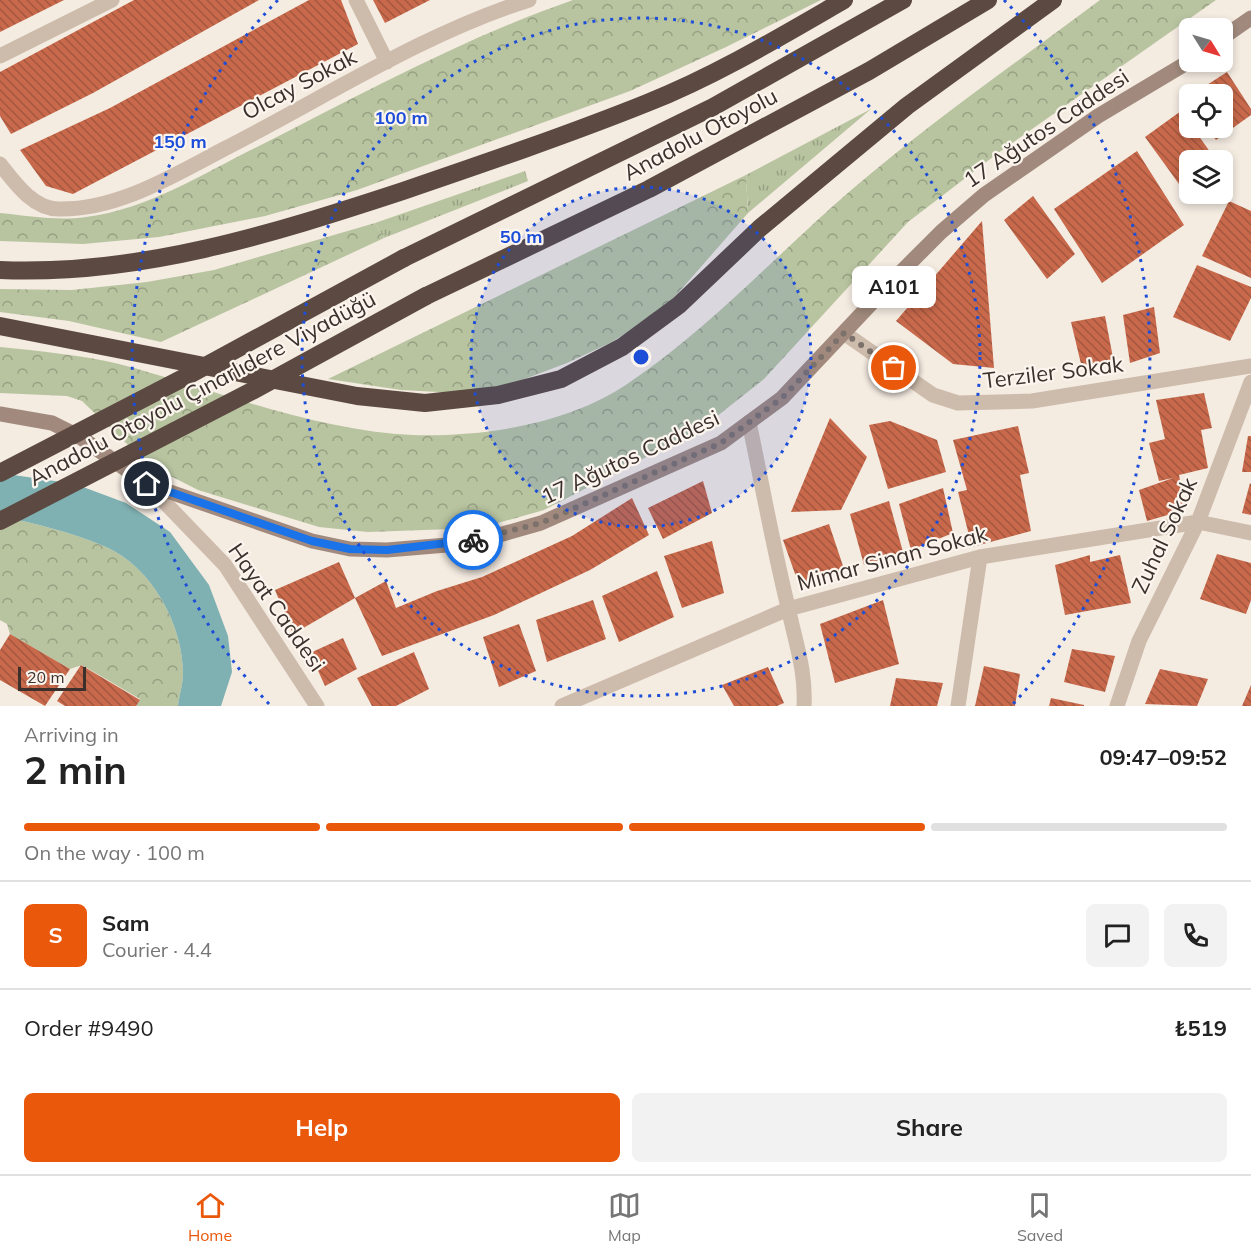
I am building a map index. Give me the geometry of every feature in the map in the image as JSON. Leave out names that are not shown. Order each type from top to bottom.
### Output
[{"type":"highway","points":[[0,270],[111,267],[219,248],[330,215],[648,103],[747,55],[844,0]]},
{"type":"highway","name":"Anadolu Otoyolu","points":[[404,258],[713,107],[903,0]]},
{"type":"highway","name":"Anadolu Otoyolu","points":[[426,296],[650,189],[869,70],[988,0]]},
{"type":"highway","points":[[0,326],[357,396],[425,403],[498,395],[561,379],[622,347],[679,306],[760,228],[907,106],[1053,0]]},
{"type":"highway","name":"Anadolu Otoyolu Çınarlıdere Viyadüğü","points":[[0,473],[189,375],[404,258]]},
{"type":"highway","name":"Anadolu Otoyolu Çınarlıdere Viyadüğü","points":[[0,521],[252,391],[426,296]]},
{"type":"street","points":[[0,56],[111,0]]},
{"type":"street","points":[[357,0],[387,62]]},
{"type":"street","name":"Olcay Sokak","points":[[0,164],[38,204],[59,209],[96,205],[159,182],[387,62],[470,22],[529,0]]},
{"type":"street","points":[[1233,30],[1251,18]]},
{"type":"street","name":"17 Ağutos Caddesi","points":[[0,414],[52,423],[80,437],[147,484],[312,541],[350,549],[387,550],[492,537],[541,523],[721,443],[782,398],[933,240],[984,195],[1098,116],[1179,68]]},
{"type":"street","name":"Terziler Sokak","points":[[844,333],[933,395],[958,403],[1032,401],[1251,366]]},
{"type":"street","name":"Zuhal Sokak","points":[[1117,706],[1139,641],[1198,522],[1251,381]]},
{"type":"street","points":[[749,422],[788,609],[801,656],[805,684],[804,706]]},
{"type":"street","name":"Hayat Caddesi","points":[[147,484],[225,565],[317,706]]},
{"type":"street","name":"Mimar Sinan Sokak","points":[[562,706],[788,609],[980,556],[1198,522],[1251,533]]},
{"type":"street","points":[[958,706],[980,556]]},
{"type":"green space","points":[[573,0],[821,0],[630,91],[357,190],[265,216],[159,237],[83,244],[0,241],[0,213],[43,218],[86,217],[109,213],[154,198],[454,49]]},
{"type":"green space","points":[[1100,0],[1216,0],[1190,18],[1179,18],[1179,26],[998,153],[908,222],[764,379],[716,417],[681,439],[544,510],[480,528],[368,532],[319,527],[198,490],[149,465],[82,401],[67,396],[0,393],[0,347],[119,364],[264,407],[339,426],[376,432],[413,435],[469,433],[526,425],[554,418],[606,396],[659,361],[715,314],[849,192],[941,118]]},
{"type":"green space","points":[[871,109],[748,213],[746,175]]},
{"type":"green space","points":[[525,171],[528,181],[384,238],[375,223]]},
{"type":"green space","points":[[746,175],[748,213],[665,308],[612,342],[567,363],[514,383],[457,393],[401,390],[328,379]]},
{"type":"green space","points":[[375,223],[384,238],[161,342],[69,321],[0,312],[0,289],[72,290],[147,282],[214,270]]},
{"type":"green space","points":[[0,516],[80,537],[123,556],[137,568],[162,600],[177,636],[182,655],[183,674],[178,706],[136,706],[140,699],[82,665],[70,669],[10,634],[7,624],[0,620]]},
{"type":"water","points":[[0,473],[75,484],[126,503],[170,532],[209,585],[228,636],[232,672],[221,706],[178,706],[183,674],[182,655],[177,636],[162,600],[137,568],[123,556],[80,537],[0,516]]},
{"type":"building","points":[[0,0],[64,0],[0,32]]},
{"type":"building","points":[[134,0],[259,0],[93,93],[11,134],[0,116],[0,72]]},
{"type":"building","points":[[309,0],[341,0],[358,44],[73,194],[46,186],[20,150],[110,108]]},
{"type":"building","points":[[373,0],[430,0],[385,23]]},
{"type":"building","points":[[1227,72],[1251,109],[1251,115],[1233,128],[1233,84],[1208,84]]},
{"type":"building","points":[[1179,112],[1179,138],[1200,138],[1209,150],[1179,150],[1179,184],[1145,137]]},
{"type":"building","points":[[1137,151],[1184,225],[1102,283],[1054,209]]},
{"type":"building","points":[[1033,196],[1075,254],[1047,279],[1004,220]]},
{"type":"building","points":[[1233,203],[1251,211],[1251,278],[1202,256],[1228,204]]},
{"type":"building","points":[[982,221],[994,368],[953,364],[896,321]]},
{"type":"building","points":[[1197,265],[1251,287],[1251,298],[1230,341],[1173,317]]},
{"type":"building","points":[[1154,307],[1160,353],[1130,363],[1123,315]]},
{"type":"building","points":[[1105,316],[1114,363],[1082,368],[1071,322]]},
{"type":"building","points":[[1204,393],[1212,428],[1201,430],[1208,468],[1179,475],[1185,510],[1147,521],[1139,490],[1173,478],[1159,481],[1149,443],[1165,439],[1156,400]]},
{"type":"building","points":[[830,418],[867,457],[841,510],[791,512]]},
{"type":"building","points":[[890,421],[937,440],[946,472],[888,489],[869,425]]},
{"type":"building","points":[[1018,426],[1029,473],[1020,475],[1031,531],[972,547],[958,492],[967,490],[953,440]]},
{"type":"building","points":[[1248,436],[1251,436],[1251,472],[1242,472]]},
{"type":"building","points":[[703,481],[712,513],[663,539],[648,508]]},
{"type":"building","points":[[1251,484],[1251,515],[1242,513]]},
{"type":"building","points":[[943,488],[953,533],[911,550],[899,504]]},
{"type":"building","points":[[632,498],[649,535],[590,570],[494,615],[382,656],[355,598],[386,581],[396,608],[437,591],[482,577],[572,536]]},
{"type":"building","points":[[889,501],[903,552],[864,565],[850,514]]},
{"type":"building","points":[[829,524],[844,569],[799,585],[783,540]]},
{"type":"building","points":[[712,541],[724,593],[682,608],[664,556]]},
{"type":"building","points":[[1217,554],[1251,563],[1251,600],[1246,614],[1200,599]]},
{"type":"building","points":[[1090,555],[1090,562],[1120,555],[1131,603],[1065,615],[1055,565]]},
{"type":"building","points":[[339,562],[355,598],[293,634],[275,590]]},
{"type":"building","points":[[657,571],[674,617],[619,642],[602,596]]},
{"type":"building","points":[[593,600],[606,639],[547,662],[536,620]]},
{"type":"building","points":[[883,600],[899,664],[835,683],[820,624]]},
{"type":"building","points":[[519,624],[536,671],[499,687],[483,637]]},
{"type":"building","points":[[10,634],[70,669],[45,706],[0,680],[0,650]]},
{"type":"building","points":[[343,638],[357,669],[325,686],[310,653]]},
{"type":"building","points":[[1072,649],[1115,656],[1105,692],[1064,682]]},
{"type":"building","points":[[414,652],[429,689],[396,706],[372,706],[357,678]]},
{"type":"building","points":[[81,665],[140,700],[136,706],[65,706],[57,701]]},
{"type":"building","points":[[984,666],[1020,674],[1015,706],[975,706]]},
{"type":"building","points":[[768,667],[784,703],[777,706],[734,706],[722,685]]},
{"type":"building","points":[[1160,669],[1208,679],[1197,706],[1145,704]]},
{"type":"building","points":[[896,678],[943,683],[937,706],[890,706]]},
{"type":"building","points":[[1251,685],[1251,706],[1242,706]]},
{"type":"building","points":[[1051,698],[1084,705],[1084,706],[1049,706]]},
{"type":"way so far","points":[[473,540],[541,523],[721,443],[782,398],[844,333],[894,368]]},
{"type":"place","name":"A101","points":[[894,368]]},
{"type":"route","points":[[147,484],[312,541],[350,549],[387,550],[447,545],[473,540]]}]
